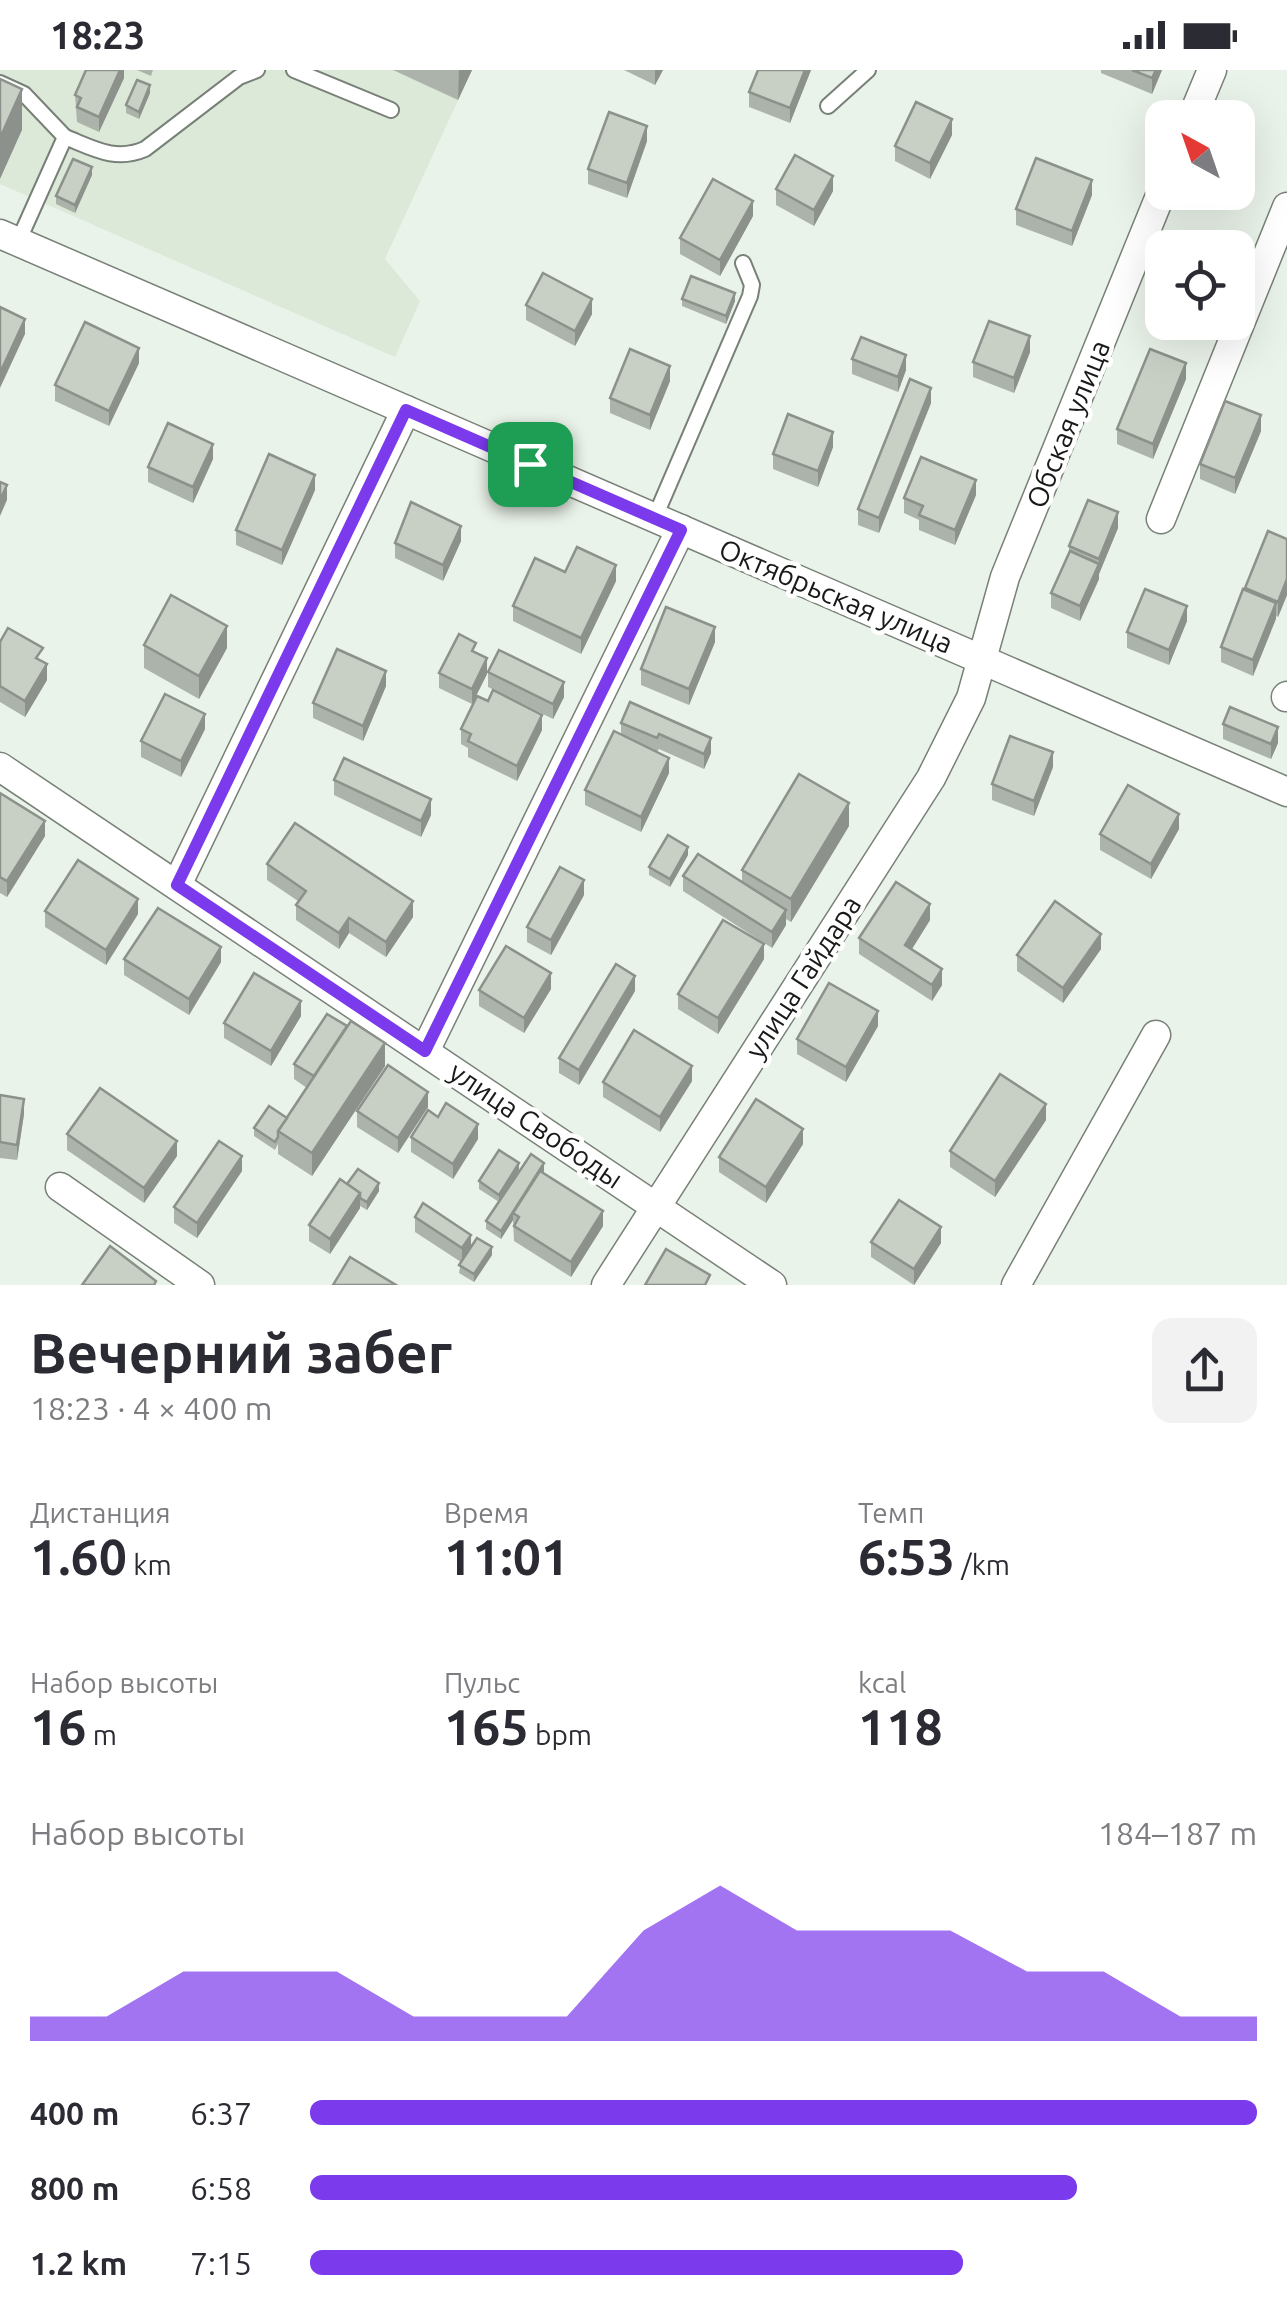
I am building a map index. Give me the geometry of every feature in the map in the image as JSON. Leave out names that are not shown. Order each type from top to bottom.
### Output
[{"type":"street","points":[[1200,100],[1212,70]]},
{"type":"street","points":[[1161,519],[1287,207]]},
{"type":"street","name":"Обская улица","points":[[983,660],[1005,578],[1154,210]]},
{"type":"street","name":"Октябрьская улица","points":[[9,238],[1287,792]]},
{"type":"street","points":[[177,885],[406,410]]},
{"type":"street","points":[[425,1051],[681,530]]},
{"type":"street","name":"улица Гайдара","points":[[606,1285],[931,778],[958,729],[983,660]]},
{"type":"street","name":"улица Свободы","points":[[0,767],[772,1285]]},
{"type":"street","points":[[1016,1285],[1156,1035]]},
{"type":"street","points":[[60,1187],[200,1285]]},
{"type":"lane","points":[[0,83],[24,94],[65,137],[112,156],[130,155],[144,148],[240,77],[257,70]]},
{"type":"lane","points":[[294,70],[391,110]]},
{"type":"lane","points":[[828,106],[868,70]]},
{"type":"lane","points":[[9,238],[65,137]]},
{"type":"lane","points":[[654,518],[750,296],[752,285],[743,263]]},
{"type":"shaded area","points":[[0,70],[472,70],[385,259],[420,301],[395,357],[0,184]]},
{"type":"building","points":[[86,70],[120,70],[99,117],[77,107],[81,98],[75,95]]},
{"type":"building","points":[[758,70],[805,70],[790,108],[749,92]]},
{"type":"building","points":[[1132,70],[1156,70],[1152,78]]},
{"type":"building","points":[[0,79],[22,89],[0,138]]},
{"type":"building","points":[[137,80],[150,85],[139,112],[126,105]]},
{"type":"building","points":[[916,102],[952,119],[930,163],[895,146]]},
{"type":"building","points":[[609,112],[647,126],[627,183],[588,169]]},
{"type":"building","points":[[795,155],[833,176],[814,210],[776,189]]},
{"type":"building","points":[[1036,158],[1092,180],[1072,231],[1016,209]]},
{"type":"building","points":[[73,159],[92,167],[75,205],[56,196]]},
{"type":"building","points":[[713,179],[753,201],[720,260],[680,238]]},
{"type":"building","points":[[543,273],[592,299],[575,331],[526,305]]},
{"type":"building","points":[[691,276],[735,293],[726,316],[682,299]]},
{"type":"building","points":[[0,307],[25,319],[0,373]]},
{"type":"building","points":[[989,321],[1030,336],[1014,378],[973,362]]},
{"type":"building","points":[[85,322],[139,348],[109,411],[55,385]]},
{"type":"building","points":[[861,337],[906,355],[898,377],[852,359]]},
{"type":"building","points":[[630,349],[670,366],[650,415],[610,398]]},
{"type":"building","points":[[1150,349],[1186,363],[1153,444],[1117,429]]},
{"type":"building","points":[[910,379],[931,388],[879,518],[858,509]]},
{"type":"building","points":[[1225,401],[1261,415],[1235,478],[1200,464]]},
{"type":"building","points":[[788,414],[833,432],[818,471],[773,454]]},
{"type":"building","points":[[168,423],[213,444],[193,487],[148,467]]},
{"type":"building","points":[[269,454],[315,475],[282,550],[236,530]]},
{"type":"building","points":[[921,457],[976,480],[955,530],[919,515],[923,506],[904,498]]},
{"type":"building","points":[[0,482],[7,485],[0,500]]},
{"type":"building","points":[[1088,500],[1118,512],[1099,559],[1069,546]]},
{"type":"building","points":[[411,502],[461,526],[443,565],[395,543]]},
{"type":"building","points":[[1268,531],[1287,539],[1287,579],[1278,602],[1245,588]]},
{"type":"building","points":[[577,547],[616,565],[581,638],[513,606],[535,558],[565,572]]},
{"type":"building","points":[[1070,551],[1099,564],[1080,606],[1051,593]]},
{"type":"building","points":[[1145,589],[1187,606],[1169,650],[1127,632]]},
{"type":"building","points":[[1243,589],[1276,603],[1253,660],[1221,647]]},
{"type":"building","points":[[171,595],[227,626],[199,676],[144,645]]},
{"type":"building","points":[[666,607],[715,627],[689,689],[641,669]]},
{"type":"building","points":[[8,628],[43,648],[36,658],[47,664],[25,701],[0,686],[0,642]]},
{"type":"building","points":[[459,634],[476,643],[472,651],[487,658],[472,689],[439,673]]},
{"type":"building","points":[[337,649],[386,671],[363,726],[313,703]]},
{"type":"building","points":[[499,650],[564,682],[553,704],[488,672]]},
{"type":"building","points":[[493,690],[542,715],[517,766],[468,741],[471,734],[461,729],[477,696],[488,701]]},
{"type":"building","points":[[165,694],[205,714],[181,761],[141,741]]},
{"type":"building","points":[[630,702],[711,738],[704,754],[621,723]]},
{"type":"building","points":[[1230,707],[1278,727],[1271,744],[1223,724]]},
{"type":"building","points":[[614,731],[669,758],[641,817],[585,790]]},
{"type":"building","points":[[1010,736],[1053,752],[1034,801],[992,784]]},
{"type":"building","points":[[344,758],[431,799],[421,821],[334,780]]},
{"type":"building","points":[[799,774],[849,803],[791,899],[742,870]]},
{"type":"building","points":[[1128,785],[1179,814],[1151,864],[1100,834]]},
{"type":"building","points":[[0,793],[45,821],[7,881],[0,877]]},
{"type":"building","points":[[295,823],[413,901],[386,942],[349,918],[339,933],[296,905],[306,891],[267,864]]},
{"type":"building","points":[[668,835],[688,847],[670,879],[649,867]]},
{"type":"building","points":[[698,854],[786,910],[772,932],[683,876]]},
{"type":"building","points":[[78,860],[138,899],[106,950],[45,911]]},
{"type":"building","points":[[560,867],[584,880],[551,940],[527,927]]},
{"type":"building","points":[[896,882],[930,904],[905,945],[942,969],[932,985],[859,938]]},
{"type":"building","points":[[1055,901],[1101,934],[1063,988],[1017,955]]},
{"type":"building","points":[[158,908],[221,947],[189,999],[124,959]]},
{"type":"building","points":[[723,920],[764,944],[718,1018],[678,994]]},
{"type":"building","points":[[506,946],[551,973],[524,1018],[479,990]]},
{"type":"building","points":[[616,964],[635,976],[579,1070],[559,1058]]},
{"type":"building","points":[[254,973],[301,1001],[271,1051],[224,1023]]},
{"type":"building","points":[[829,983],[878,1011],[846,1067],[797,1039]]},
{"type":"building","points":[[327,1014],[347,1026],[314,1076],[294,1064]]},
{"type":"building","points":[[351,1021],[385,1043],[312,1153],[278,1131]]},
{"type":"building","points":[[634,1030],[692,1066],[660,1117],[603,1082]]},
{"type":"building","points":[[388,1065],[428,1092],[398,1138],[357,1111]]},
{"type":"building","points":[[1000,1074],[1046,1104],[995,1181],[950,1151]]},
{"type":"building","points":[[100,1088],[177,1141],[144,1188],[67,1134]]},
{"type":"building","points":[[0,1095],[24,1099],[17,1145],[0,1142]]},
{"type":"building","points":[[756,1099],[803,1129],[766,1187],[719,1157]]},
{"type":"building","points":[[446,1103],[478,1124],[453,1164],[411,1137],[428,1110],[438,1117]]},
{"type":"building","points":[[269,1106],[287,1118],[275,1142],[254,1128]]},
{"type":"building","points":[[219,1141],[242,1156],[197,1223],[174,1207]]},
{"type":"building","points":[[499,1150],[519,1163],[499,1195],[479,1181]]},
{"type":"building","points":[[531,1154],[544,1163],[501,1231],[486,1221]]},
{"type":"building","points":[[358,1169],[379,1183],[367,1202],[347,1184]]},
{"type":"building","points":[[540,1171],[603,1211],[571,1262],[514,1226],[519,1217],[513,1213]]},
{"type":"building","points":[[340,1179],[360,1193],[330,1239],[309,1225]]},
{"type":"building","points":[[899,1200],[941,1227],[914,1269],[871,1242]]},
{"type":"building","points":[[423,1203],[471,1235],[462,1248],[415,1217]]},
{"type":"building","points":[[477,1238],[492,1247],[474,1274],[459,1265]]},
{"type":"building","points":[[110,1246],[156,1281],[154,1285],[82,1285]]},
{"type":"building","points":[[666,1249],[710,1275],[705,1285],[645,1285]]},
{"type":"building","points":[[350,1257],[396,1285],[333,1285]]},
{"type":"route","points":[[406,410],[530,464],[681,530],[425,1051],[177,885],[406,410]]}]
